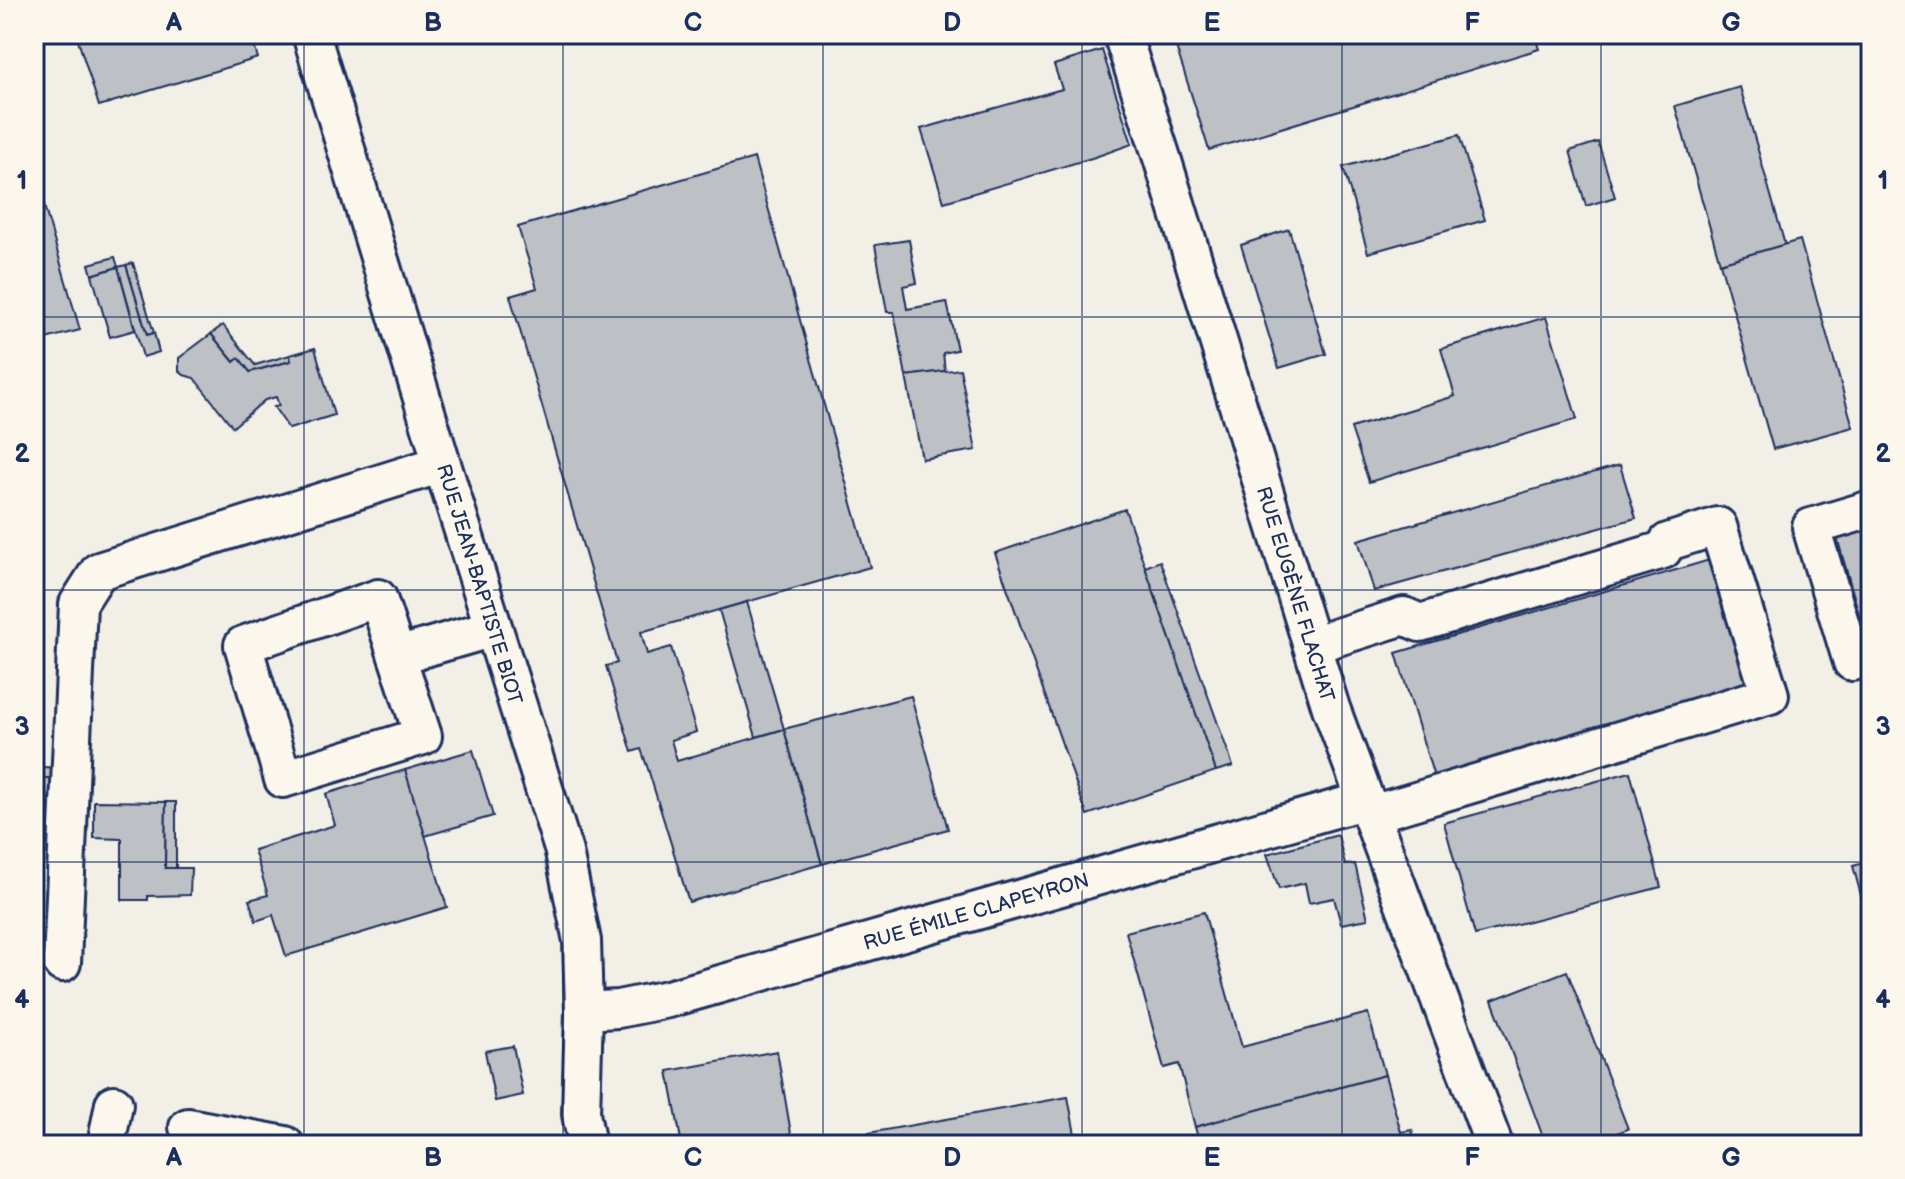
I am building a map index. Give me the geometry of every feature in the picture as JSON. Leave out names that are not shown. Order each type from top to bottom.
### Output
[{"type":"street","name":"RUE JEAN-BAPTISTE BIOT","points":[[311,34],[564,852],[582,941],[584,1011],[581,1114],[587,1145]]},
{"type":"street","name":"RUE EUGÈNE FLACHAT","points":[[1122,34],[1331,708],[1494,1145]]},
{"type":"street","points":[[62,963],[78,604],[99,571],[442,464]]},
{"type":"street","points":[[1871,509],[1811,527],[1852,662],[1871,657]]},
{"type":"street","name":"RUE ÉMILE CLAPEYRON","points":[[584,1011],[618,1009],[668,999],[1770,695],[1718,526],[1668,542],[1663,550],[1420,623],[1404,616],[1312,645]]},
{"type":"street","points":[[378,598],[397,656],[423,736],[283,779],[243,645],[378,598]]},
{"type":"street","points":[[397,656],[493,628]]},
{"type":"street","points":[[106,1145],[114,1104]]},
{"type":"street","points":[[188,1127],[285,1145]]},
{"type":"building","points":[[76,34],[250,34],[258,58],[99,106]]},
{"type":"building","points":[[1172,34],[1534,34],[1539,49],[1209,150]]},
{"type":"building","points":[[1102,50],[1132,144],[944,202],[921,129],[1062,89],[1054,65]]},
{"type":"building","points":[[1740,87],[1785,245],[1720,263],[1675,106]]},
{"type":"building","points":[[1459,135],[1485,220],[1368,253],[1343,167]]},
{"type":"building","points":[[1598,142],[1615,197],[1586,206],[1570,151]]},
{"type":"building","points":[[754,158],[870,567],[641,632],[647,654],[671,647],[696,732],[671,740],[677,761],[784,729],[822,864],[689,902],[641,749],[632,752],[606,666],[617,663],[510,296],[537,288],[518,227]]},
{"type":"building","points":[[34,171],[80,330],[34,342]]},
{"type":"building","points":[[1289,229],[1326,354],[1279,368],[1241,245]]},
{"type":"building","points":[[909,240],[917,283],[903,286],[907,309],[947,302],[957,350],[943,353],[945,371],[906,376],[894,312],[887,312],[875,245]]},
{"type":"building","points":[[1800,240],[1853,427],[1773,449],[1720,263]]},
{"type":"building","points":[[115,257],[118,267],[92,275],[89,264]]},
{"type":"building","points":[[133,263],[154,333],[147,335],[126,265]]},
{"type":"building","points":[[126,265],[147,335],[154,333],[159,352],[143,357],[118,267]]},
{"type":"building","points":[[118,267],[135,330],[110,337],[92,275]]},
{"type":"building","points":[[1546,317],[1577,419],[1369,482],[1351,428],[1455,396],[1441,349]]},
{"type":"building","points":[[223,325],[255,365],[290,355],[291,361],[250,372],[239,358],[234,362],[211,334]]},
{"type":"building","points":[[211,334],[234,362],[239,358],[250,372],[291,361],[290,355],[315,348],[334,415],[289,429],[274,407],[279,406],[276,397],[265,400],[233,427],[194,378],[179,371],[179,358]]},
{"type":"building","points":[[960,369],[976,450],[922,459],[906,376]]},
{"type":"building","points":[[1620,465],[1636,518],[1374,591],[1358,540]]},
{"type":"building","points":[[1125,509],[1216,771],[1087,815],[995,553]]},
{"type":"building","points":[[1871,524],[1871,649],[1869,649],[1836,534]]},
{"type":"building","points":[[1713,559],[1750,684],[1434,777],[1396,653]]},
{"type":"building","points":[[1160,561],[1233,766],[1216,771],[1145,567]]},
{"type":"building","points":[[747,602],[784,729],[756,737],[719,610]]},
{"type":"building","points":[[911,696],[948,829],[822,864],[784,729]]},
{"type":"building","points":[[473,750],[493,816],[425,836],[405,770]]},
{"type":"building","points":[[42,767],[61,768],[60,778],[41,778]]},
{"type":"building","points":[[405,770],[447,907],[286,956],[273,915],[256,921],[249,900],[268,895],[254,850],[335,825],[326,794]]},
{"type":"building","points":[[1630,772],[1661,887],[1475,935],[1444,823]]},
{"type":"building","points":[[41,778],[60,778],[60,799],[41,799]]},
{"type":"building","points":[[94,801],[166,802],[165,868],[191,868],[190,895],[122,900],[122,839],[94,838]]},
{"type":"building","points":[[166,802],[176,802],[176,868],[165,868]]},
{"type":"building","points":[[1338,835],[1345,865],[1355,864],[1368,919],[1341,924],[1334,898],[1309,903],[1305,883],[1279,889],[1267,854]]},
{"type":"building","points":[[1871,861],[1871,932],[1853,866]]},
{"type":"building","points":[[1204,912],[1242,1047],[1368,1013],[1385,1075],[1195,1127],[1179,1064],[1164,1068],[1126,932]]},
{"type":"building","points":[[1567,971],[1628,1129],[1584,1145],[1546,1145],[1492,1000]]},
{"type":"building","points":[[513,1046],[523,1095],[495,1101],[485,1051]]},
{"type":"building","points":[[777,1051],[793,1145],[682,1145],[668,1071]]},
{"type":"building","points":[[1385,1075],[1401,1132],[1412,1130],[1416,1145],[1200,1145],[1195,1127]]},
{"type":"building","points":[[1068,1097],[1077,1145],[802,1145]]}]
